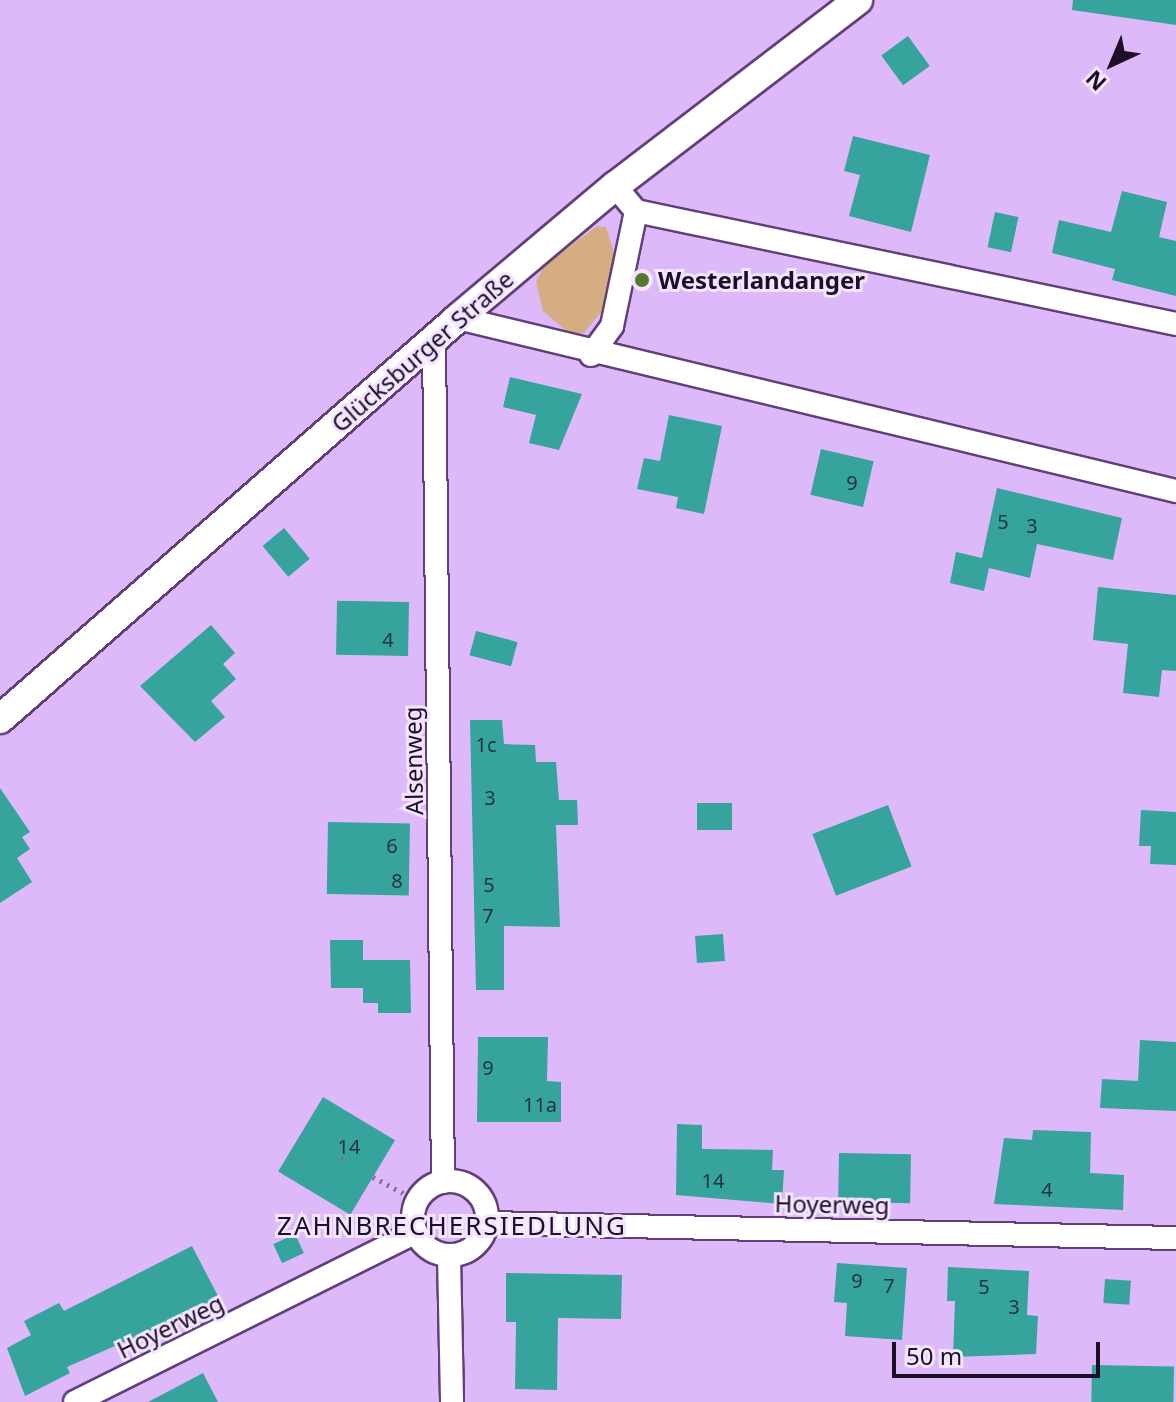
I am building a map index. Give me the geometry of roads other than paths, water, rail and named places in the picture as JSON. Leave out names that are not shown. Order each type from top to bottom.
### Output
[{"type":"street","name":"Glücksburger Straße","points":[[0,719],[458,318],[615,186],[858,0]]},
{"type":"street","points":[[615,186],[636,211],[1176,324]]},
{"type":"street","points":[[591,355],[612,326],[636,211]]},
{"type":"street","points":[[458,318],[591,355],[1176,491]]},
{"type":"street","name":"Alsenweg","points":[[434,339],[443,1182]]},
{"type":"street","points":[[443,1182],[476,1191],[487,1223],[470,1250],[449,1256],[429,1249],[416,1232],[418,1201],[443,1182]]},
{"type":"street","name":"Hoyerweg","points":[[487,1223],[1176,1238]]},
{"type":"street","name":"Hoyerweg","points":[[75,1402],[416,1232]]},
{"type":"street","points":[[449,1256],[452,1402]]},
{"type":"place","name":"Westerlandanger","points":[[642,280]]},
{"type":"district","name":"ZAHNBRECHERSIEDLUNG","points":[[452,1226]]}]
